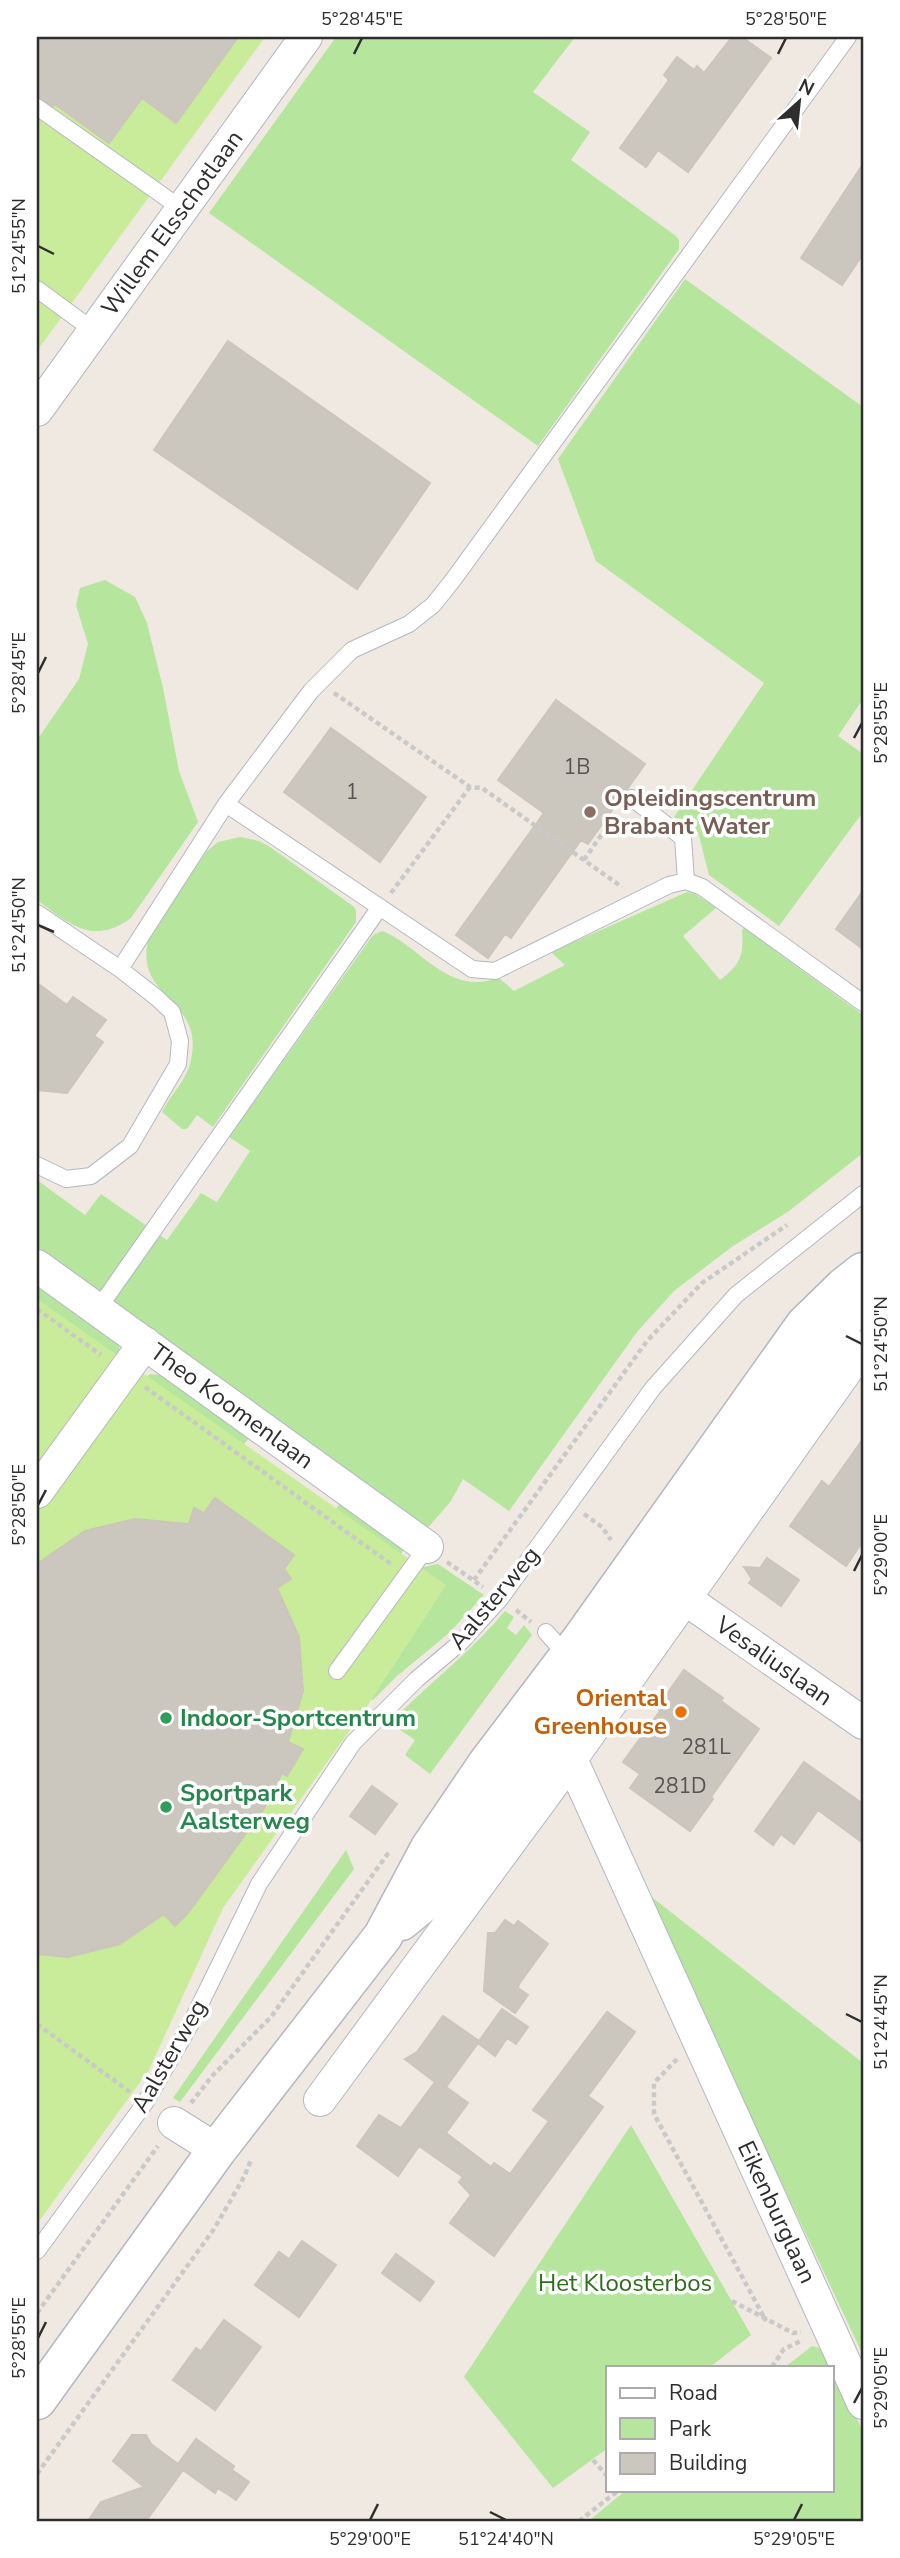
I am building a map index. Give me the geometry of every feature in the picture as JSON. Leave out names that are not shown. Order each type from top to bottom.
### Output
[{"type":"main road","points":[[548,1739],[557,1645],[805,1325],[863,1272]]},
{"type":"main road","points":[[37,2400],[217,2150],[383,1936],[430,1848],[487,1764],[548,1739],[863,1293]]},
{"type":"street","name":"Willem Elsschotlaan","points":[[37,410],[306,37]]},
{"type":"street","name":"Theo Koomenlaan","points":[[37,1266],[426,1547]]},
{"type":"street","points":[[37,1492],[145,1343]]},
{"type":"street","points":[[320,2100],[548,1739],[684,1598],[863,1348]]},
{"type":"street","name":"Vesaliuslaan","points":[[684,1598],[863,1723]]},
{"type":"street","points":[[548,1739],[694,2029]]},
{"type":"street","name":"Eikenburglaan","points":[[694,2029],[863,2403]]},
{"type":"street","points":[[174,2123],[217,2150]]},
{"type":"lane","points":[[120,969],[226,804],[319,683],[352,650],[409,624],[433,605],[848,37]]},
{"type":"lane","points":[[37,107],[182,209]]},
{"type":"lane","points":[[37,289],[94,331]]},
{"type":"lane","points":[[632,798],[684,838],[686,881]]},
{"type":"lane","points":[[226,804],[472,969],[495,971],[668,885],[686,881],[702,887],[863,1003]]},
{"type":"lane","points":[[98,1309],[380,907]]},
{"type":"lane","points":[[37,913],[120,969],[172,1012],[180,1041],[178,1064],[130,1146],[91,1176],[65,1179],[37,1165]]},
{"type":"lane","name":"Aalsterweg","points":[[37,2251],[145,2103],[189,2027],[259,1884],[353,1743],[417,1679],[461,1642],[500,1599],[653,1388],[736,1295],[863,1194]]},
{"type":"lane","points":[[337,1671],[426,1547]]},
{"type":"path","points":[[319,683],[470,787],[482,788],[639,900]]},
{"type":"path","points":[[380,907],[470,787]]},
{"type":"path","points":[[584,860],[621,807],[632,798]]},
{"type":"path","points":[[37,1309],[406,1575]]},
{"type":"path","points":[[582,1512],[602,1527],[611,1540]]},
{"type":"path","name":"Aalsterweg","points":[[37,2313],[174,2123],[213,2075],[271,2017],[392,1847]]},
{"type":"path","points":[[37,2024],[145,2103]]},
{"type":"path","points":[[694,2029],[654,2083],[654,2114],[766,2321]]},
{"type":"path","points":[[37,2474],[214,2229],[244,2177],[254,2153]]},
{"type":"path","points":[[732,2301],[793,2333],[829,2327]]},
{"type":"path","points":[[773,2366],[784,2349],[829,2327]]},
{"type":"path","points":[[593,2460],[606,2475]]},
{"type":"path","points":[[579,2521],[616,2492]]},
{"type":"green space","points":[[37,37],[265,37],[37,351]]},
{"type":"green space","points":[[336,37],[575,37],[533,92],[590,132],[571,160],[679,240],[679,249],[538,446],[209,213]]},
{"type":"green space","points":[[685,279],[863,407],[863,699],[838,736],[863,754],[863,812],[779,926],[709,875],[698,832],[674,817],[764,683],[596,561],[558,459]]},
{"type":"green space","points":[[105,580],[135,597],[147,623],[179,771],[198,822],[131,918],[117,926],[93,931],[71,924],[37,900],[37,740],[79,679],[88,644],[76,605],[80,588]]},
{"type":"green space","points":[[240,837],[259,841],[270,847],[353,906],[356,910],[356,922],[213,1127],[197,1115],[187,1129],[182,1129],[162,1112],[189,1067],[192,1039],[188,1022],[157,985],[150,972],[146,955],[150,933],[207,851],[218,842]]},
{"type":"green space","points":[[687,892],[695,894],[716,908],[683,936],[720,980],[733,969],[740,958],[744,928],[863,1015],[863,1153],[789,1211],[733,1246],[674,1291],[637,1332],[509,1511],[463,1479],[451,1501],[426,1530],[37,1250],[37,1180],[85,1215],[101,1194],[167,1240],[201,1193],[217,1202],[250,1151],[229,1137],[373,935],[382,931],[394,937],[451,976],[477,982],[499,978],[514,991],[565,965],[551,952]]},
{"type":"green space","points":[[37,1282],[115,1338],[120,1349],[116,1361],[37,1304]]},
{"type":"green space","name":"Sportpark Aalsterweg","points":[[37,1299],[446,1585],[368,1705],[223,1908],[149,2070],[37,2224]]},
{"type":"green space","points":[[150,1374],[162,1375],[250,1437],[239,1450],[141,1380]]},
{"type":"green space","points":[[340,1503],[405,1548],[395,1562],[331,1517]]},
{"type":"green space","points":[[438,1564],[484,1595],[449,1633],[397,1676],[373,1700],[365,1693],[413,1579],[424,1567]]},
{"type":"green space","points":[[505,1611],[514,1617],[507,1628],[516,1635],[524,1625],[532,1635],[430,1774],[405,1755],[415,1740],[390,1723]]},
{"type":"green space","points":[[346,1850],[354,1869],[180,2102],[173,2098]]},
{"type":"green space","points":[[644,1891],[863,2063],[863,2355]]},
{"type":"green space","name":"Het Kloosterbos","points":[[631,2125],[751,2335],[711,2366],[606,2366],[606,2449],[553,2488],[464,2377]]},
{"type":"green space","points":[[812,2346],[826,2350],[833,2366],[786,2366]]},
{"type":"green space","points":[[834,2368],[863,2432],[863,2521],[589,2521],[624,2492],[834,2492]]},
{"type":"building","points":[[37,37],[238,37],[176,123],[142,98],[109,143],[55,104],[53,106],[37,97]]},
{"type":"building","points":[[732,37],[742,37],[771,58],[688,172],[658,150],[646,167],[620,148],[669,80],[664,75],[677,57],[694,70],[697,66],[704,73]]},
{"type":"building","points":[[863,164],[863,254],[842,285],[801,258]]},
{"type":"building","points":[[228,341],[430,483],[357,589],[154,450]]},
{"type":"building","points":[[556,700],[645,764],[588,844],[581,840],[511,938],[505,934],[488,958],[456,935],[544,813],[498,780]]},
{"type":"building","points":[[331,728],[426,797],[380,862],[284,792]]},
{"type":"building","points":[[863,891],[863,949],[836,929]]},
{"type":"building","points":[[37,983],[67,1005],[73,997],[106,1020],[94,1036],[103,1042],[67,1093],[37,1090]]},
{"type":"building","points":[[863,1439],[863,1541],[846,1566],[790,1526],[822,1481],[829,1487]]},
{"type":"building","name":"Indoor-Sportcentrum","points":[[215,1498],[294,1555],[284,1569],[291,1579],[277,1588],[299,1637],[303,1691],[288,1742],[303,1749],[287,1776],[282,1773],[265,1807],[188,1913],[175,1926],[164,1914],[120,1944],[68,1957],[37,1954],[37,1564],[85,1531],[135,1519],[189,1524],[194,1508],[204,1513]]},
{"type":"building","points":[[767,1558],[799,1580],[781,1606],[749,1583],[752,1579],[744,1567],[760,1568]]},
{"type":"building","points":[[684,1670],[723,1698],[721,1701],[759,1729],[690,1831],[630,1788],[640,1774],[623,1762],[660,1711],[657,1708]]},
{"type":"building","points":[[804,1762],[863,1804],[863,1843],[818,1810],[794,1844],[781,1834],[773,1845],[755,1831]]},
{"type":"building","points":[[372,1786],[397,1804],[375,1834],[350,1816]]},
{"type":"building","points":[[505,1920],[514,1926],[518,1921],[548,1944],[519,1984],[518,1988],[528,1995],[515,2013],[484,1991],[488,1933],[495,1933]]},
{"type":"building","points":[[502,2009],[528,2027],[516,2044],[507,2038],[495,2056],[478,2043],[446,2087],[468,2103],[446,2133],[491,2167],[494,2163],[510,2174],[549,2121],[533,2110],[607,2012],[635,2032],[588,2096],[603,2107],[494,2256],[450,2223],[471,2195],[459,2182],[463,2177],[419,2146],[398,2176],[357,2146],[379,2115],[401,2128],[435,2082],[405,2059],[417,2052],[443,2016],[479,2041]]},
{"type":"building","points":[[302,2241],[336,2265],[299,2317],[255,2285],[279,2252],[289,2259]]},
{"type":"building","points":[[396,2254],[434,2282],[420,2301],[382,2273]]},
{"type":"building","points":[[224,2320],[261,2347],[215,2410],[173,2380],[196,2348],[201,2351]]},
{"type":"building","points":[[132,2435],[146,2435],[151,2444],[178,2464],[196,2439],[234,2466],[232,2470],[249,2482],[236,2500],[218,2488],[215,2493],[183,2470],[146,2521],[88,2521],[101,2502],[144,2487],[113,2461]]},
{"type":"place","name":"Opleidingscentrum Brabant Water","points":[[590,812]]},
{"type":"place","name":"Oriental Greenhouse","points":[[681,1712]]},
{"type":"place","name":"Indoor-Sportcentrum","points":[[166,1718]]},
{"type":"place","name":"Sportpark Aalsterweg","points":[[166,1807]]}]
